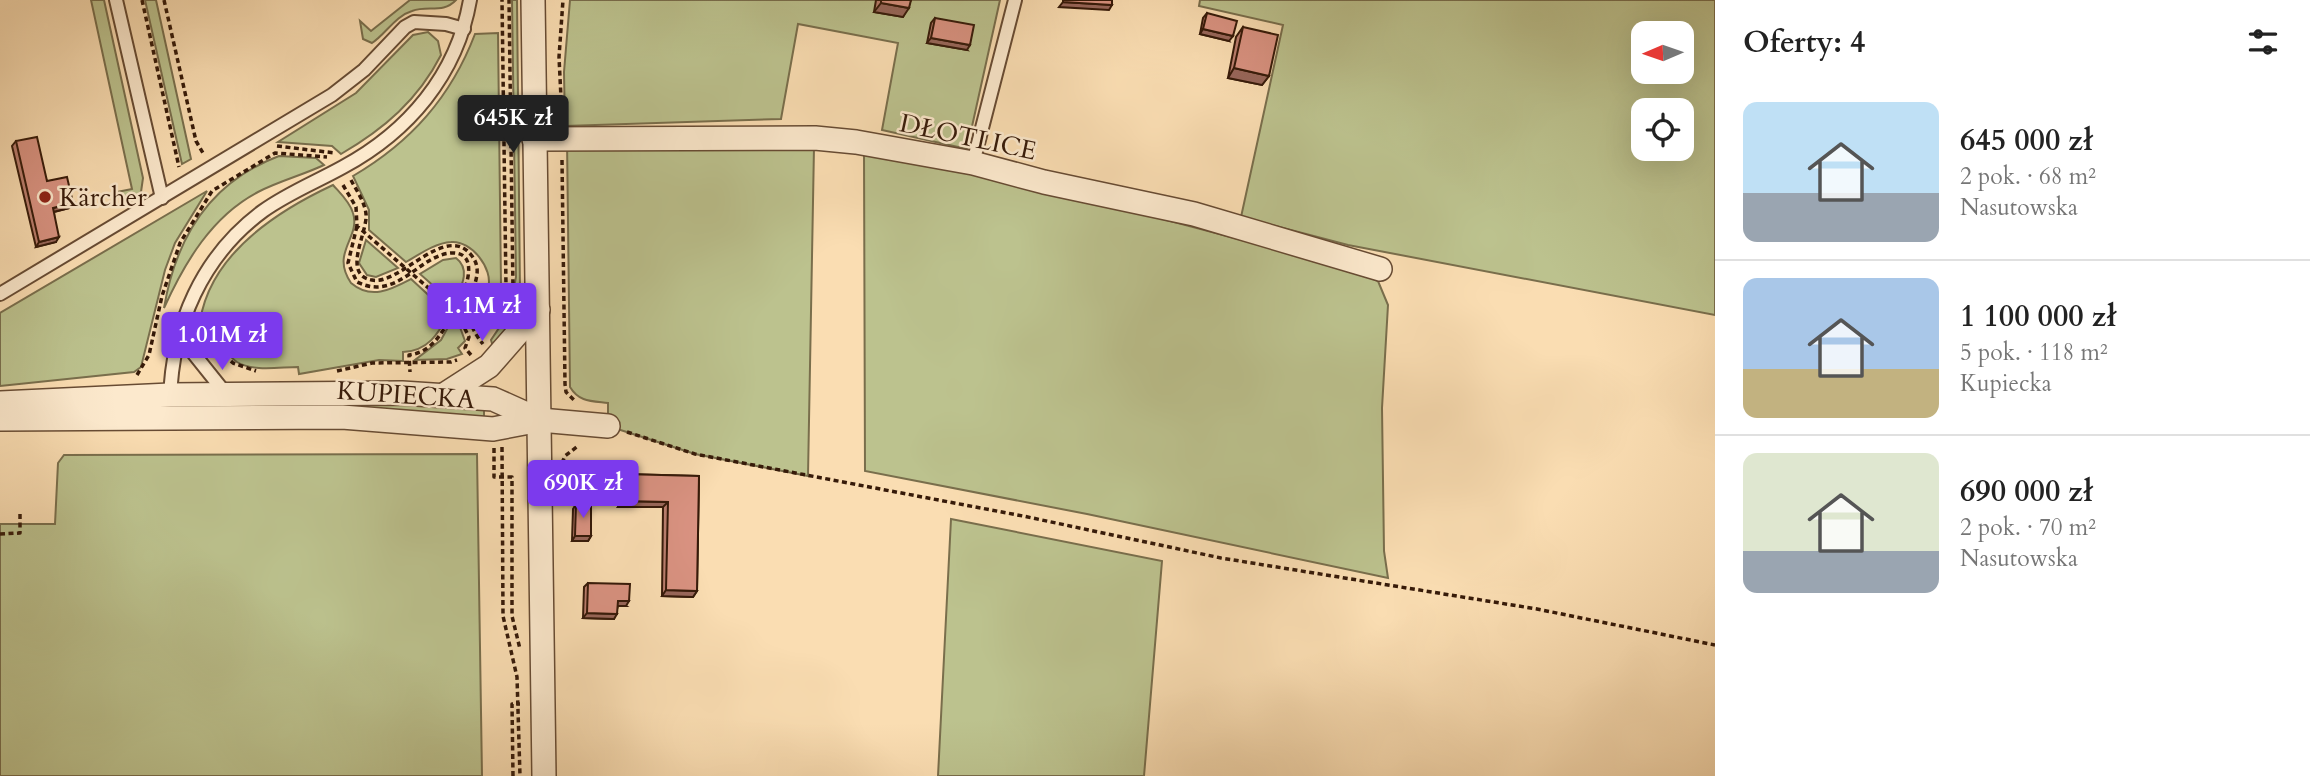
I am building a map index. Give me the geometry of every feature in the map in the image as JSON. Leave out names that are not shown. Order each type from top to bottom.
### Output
[{"type":"street","points":[[533,0],[544,776]]},
{"type":"street","name":"DŁOTLICE","points":[[534,139],[815,138],[856,142],[973,163],[1044,182],[1194,214],[1380,269]]},
{"type":"street","name":"KUPIECKA","points":[[444,395],[496,360],[538,310]]},
{"type":"street","name":"KUPIECKA","points":[[0,403],[170,395],[444,395],[501,401],[540,420]]},
{"type":"street","name":"KUPIECKA","points":[[0,419],[342,417],[501,428],[540,420]]},
{"type":"street","points":[[540,420],[608,426]]},
{"type":"lane","points":[[116,0],[162,198]]},
{"type":"lane","points":[[169,418],[174,348],[202,278],[238,233],[280,200],[344,167],[393,135],[412,117],[442,77],[464,29],[471,0]]},
{"type":"lane","points":[[973,163],[1015,0]]},
{"type":"lane","points":[[0,294],[332,95],[364,69],[405,27],[424,21],[464,29]]},
{"type":"lane","points":[[183,321],[196,343],[204,369],[226,394]]},
{"type":"path","points":[[142,0],[179,169],[188,164]]},
{"type":"path","points":[[164,0],[196,141],[204,155],[196,159]]},
{"type":"path","points":[[502,0],[503,99]]},
{"type":"path","points":[[495,328],[508,307],[513,290],[509,0]]},
{"type":"path","points":[[563,0],[559,57],[565,384],[571,398],[584,404]]},
{"type":"path","points":[[226,175],[277,146],[337,153],[366,211],[364,232],[356,257],[357,268],[363,276],[372,281],[387,278],[439,248],[455,245],[473,256],[478,269],[467,304],[467,316],[470,326],[496,360]]},
{"type":"path","points":[[136,376],[149,355],[162,296],[180,243],[212,191],[275,153],[329,157]]},
{"type":"path","points":[[341,182],[356,207],[357,226],[348,263],[356,282],[366,286],[386,285],[453,253],[461,255],[468,264],[469,275],[455,311],[438,339],[418,354],[410,355],[410,372],[398,372]]},
{"type":"path","points":[[357,226],[455,311],[463,324]]},
{"type":"path","points":[[331,372],[372,363],[451,362],[468,355],[488,335]]},
{"type":"path","points":[[196,343],[209,338],[233,363],[262,371]]},
{"type":"path","points":[[196,343],[213,354]]},
{"type":"path","points":[[220,361],[229,368]]},
{"type":"path","points":[[334,379],[362,372]]},
{"type":"path","points":[[251,377],[264,377]]},
{"type":"path","points":[[608,426],[695,454],[1023,516],[1221,558],[1537,609],[1715,645]]},
{"type":"path","points":[[501,428],[503,616],[517,677],[520,776]]},
{"type":"path","points":[[0,534],[20,533],[20,512]]},
{"type":"path","points":[[512,704],[513,776]]},
{"type":"green space","points":[[91,0],[104,0],[143,178],[141,192],[130,202],[122,201],[117,192],[132,189]]},
{"type":"green space","points":[[145,0],[156,0],[191,159],[182,164]]},
{"type":"green space","points":[[410,0],[456,0],[446,7],[418,9],[406,13],[372,43],[363,39],[360,21],[371,31]]},
{"type":"green space","points":[[512,0],[517,0],[520,292],[513,319],[494,350],[491,340],[509,313],[516,277]]},
{"type":"green space","points":[[570,0],[1000,0],[967,149],[882,130],[898,43],[798,24],[781,119],[565,126],[564,72]]},
{"type":"green space","points":[[1200,0],[1715,0],[1715,315],[1348,245],[1241,217],[1283,25],[1199,6]]},
{"type":"green space","points":[[428,32],[438,41],[441,55],[411,100],[372,134],[341,154],[332,146],[278,142],[356,93],[413,35]]},
{"type":"green space","points":[[498,33],[501,286],[500,298],[485,323],[478,314],[471,315],[470,309],[488,288],[488,273],[479,257],[466,246],[451,242],[433,247],[406,262],[369,230],[369,210],[353,176],[393,148],[427,116],[454,78],[475,34]]},
{"type":"green space","points":[[567,139],[814,147],[808,476],[695,454],[608,426],[608,403],[581,398],[570,387]]},
{"type":"green space","points":[[864,151],[1091,200],[1352,269],[1378,281],[1388,305],[1382,408],[1384,551],[1388,578],[1087,514],[865,471]]},
{"type":"green space","points":[[279,156],[316,158],[324,165],[258,192],[227,214],[191,257],[164,308],[177,258],[200,215],[215,197],[234,181]]},
{"type":"green space","points":[[333,185],[353,213],[353,230],[344,262],[345,272],[351,283],[366,291],[381,292],[411,279],[449,314],[426,345],[403,352],[403,361],[379,360],[299,374],[298,367],[259,368],[237,362],[216,339],[199,331],[204,305],[214,281],[245,241],[266,224],[287,209]]},
{"type":"green space","points":[[207,191],[175,243],[165,270],[141,367],[134,372],[0,386],[0,313]]},
{"type":"green space","points":[[366,240],[398,268],[376,277],[367,275],[359,263]]},
{"type":"green space","points":[[456,258],[461,263],[464,274],[454,304],[420,274],[443,260]]},
{"type":"green space","points":[[453,318],[457,319],[465,341],[458,348],[462,354],[447,359],[415,360],[441,340]]},
{"type":"green space","points":[[189,401],[484,405],[484,419],[334,406],[201,407],[189,405]]},
{"type":"green space","points":[[477,454],[482,776],[0,776],[0,524],[55,524],[58,463],[64,455]]},
{"type":"green space","points":[[951,519],[1162,561],[1144,776],[938,776]]},
{"type":"building","points":[[881,0],[911,0],[909,8],[881,3]]},
{"type":"building","points":[[1112,0],[1112,5],[1063,2]]},
{"type":"building","points":[[1207,13],[1237,21],[1233,36],[1203,29]]},
{"type":"building","points":[[935,18],[974,25],[970,45],[931,38]]},
{"type":"building","points":[[1243,27],[1278,35],[1269,76],[1234,68]]},
{"type":"building","name":"Kärcher","points":[[37,137],[47,181],[67,177],[73,203],[53,208],[59,237],[39,242],[16,141]]},
{"type":"building","points":[[623,474],[699,476],[697,591],[666,590],[668,502],[623,501]]},
{"type":"building","points":[[576,504],[591,504],[591,536],[575,536]]},
{"type":"building","points":[[588,583],[630,584],[629,601],[618,601],[617,614],[587,613]]},
{"type":"place","name":"Kärcher","points":[[45,197]]}]
